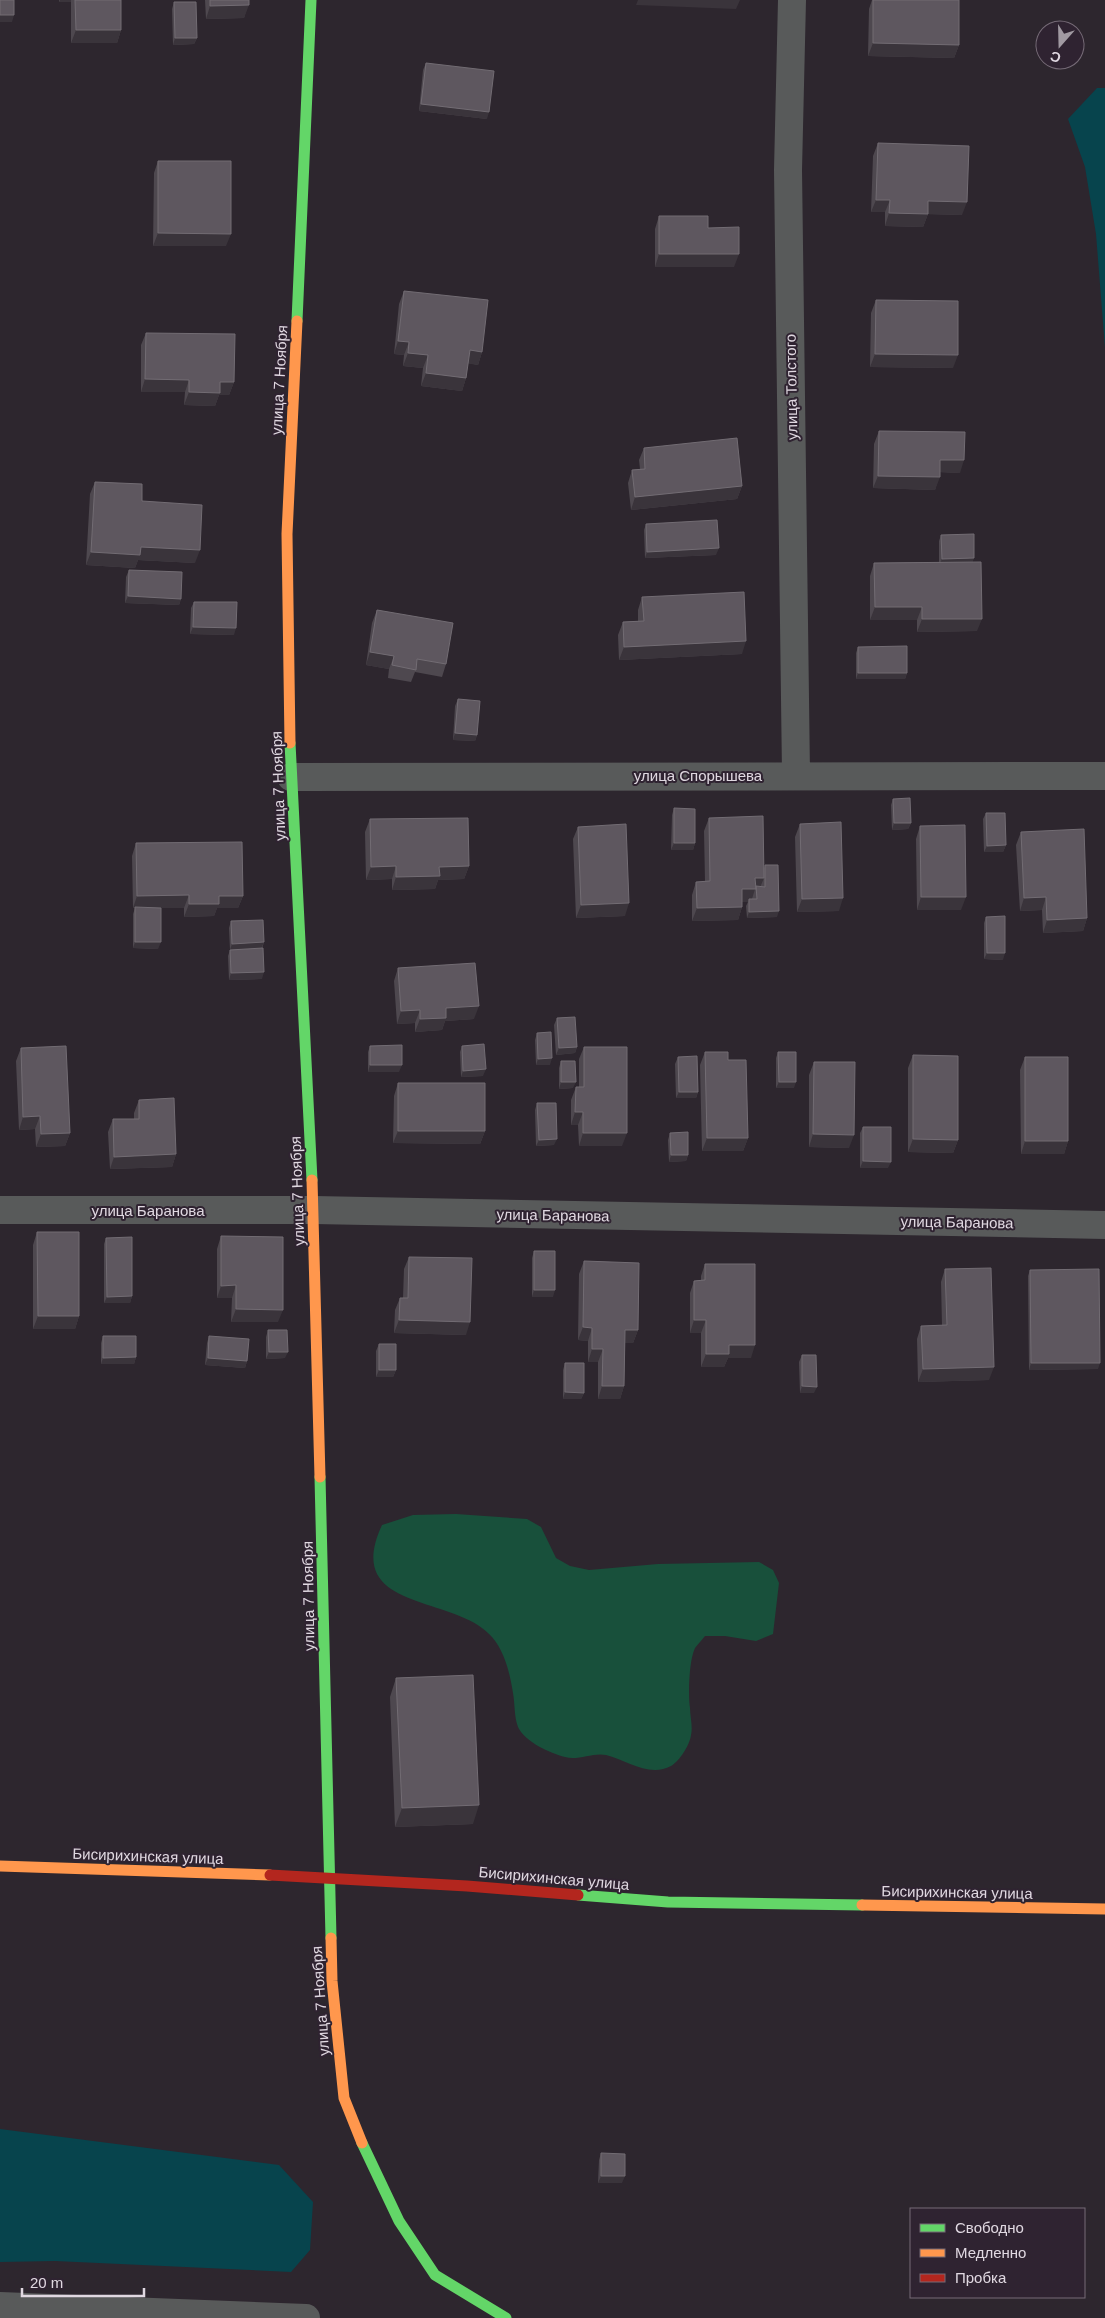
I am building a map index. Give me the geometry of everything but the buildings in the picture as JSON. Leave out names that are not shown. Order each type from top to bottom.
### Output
[{"type":"street","name":"улица 7 Ноября","points":[[311,0],[287,534],[291,777],[314,1210],[332,1980],[344,2098],[370,2164],[399,2222],[435,2275],[506,2318]]},
{"type":"street","name":"улица Толстого","points":[[792,0],[788,170],[796,774]]},
{"type":"street","name":"улица Спорышева","points":[[291,777],[796,774],[1105,776]]},
{"type":"street","name":"улица Баранова","points":[[0,1210],[314,1210],[1105,1225]]},
{"type":"street","name":"Бисирихинская улица","points":[[0,1866],[248,1874],[466,1886],[668,1902],[1105,1909]]},
{"type":"street","points":[[0,2306],[306,2318]]},
{"type":"green space","points":[[456,1514],[527,1519],[541,1527],[556,1558],[570,1566],[589,1570],[658,1564],[759,1562],[773,1570],[779,1583],[773,1634],[756,1641],[725,1636],[705,1636],[695,1648],[691,1661],[690,1678],[691,1735],[684,1752],[671,1766],[655,1770],[638,1767],[601,1754],[570,1758],[552,1753],[532,1742],[518,1727],[513,1693],[504,1656],[492,1637],[476,1623],[408,1598],[390,1588],[377,1574],[374,1553],[382,1525],[413,1515]]},
{"type":"water","points":[[1097,88],[1105,88],[1105,348],[1096,234],[1085,167],[1068,119]]},
{"type":"water","points":[[0,2129],[279,2165],[313,2202],[310,2250],[291,2272],[55,2261],[0,2262]]},
{"type":"traffic: fast","points":[[297,321],[311,0]]},
{"type":"traffic: fast","points":[[290,743],[312,1180]]},
{"type":"traffic: fast","points":[[320,1477],[331,1938]]},
{"type":"traffic: fast","points":[[578,1895],[668,1902],[862,1905]]},
{"type":"traffic: fast","points":[[362,2143],[399,2221],[435,2275],[506,2318]]},
{"type":"traffic: slow","points":[[290,743],[287,534],[297,321]]},
{"type":"traffic: slow","points":[[312,1180],[320,1477]]},
{"type":"traffic: slow","points":[[0,1866],[270,1875]]},
{"type":"traffic: slow","points":[[862,1905],[1105,1909]]},
{"type":"traffic: slow","points":[[331,1938],[332,1981],[344,2098],[362,2143]]},
{"type":"traffic: jam","points":[[270,1875],[467,1886],[578,1895]]}]
